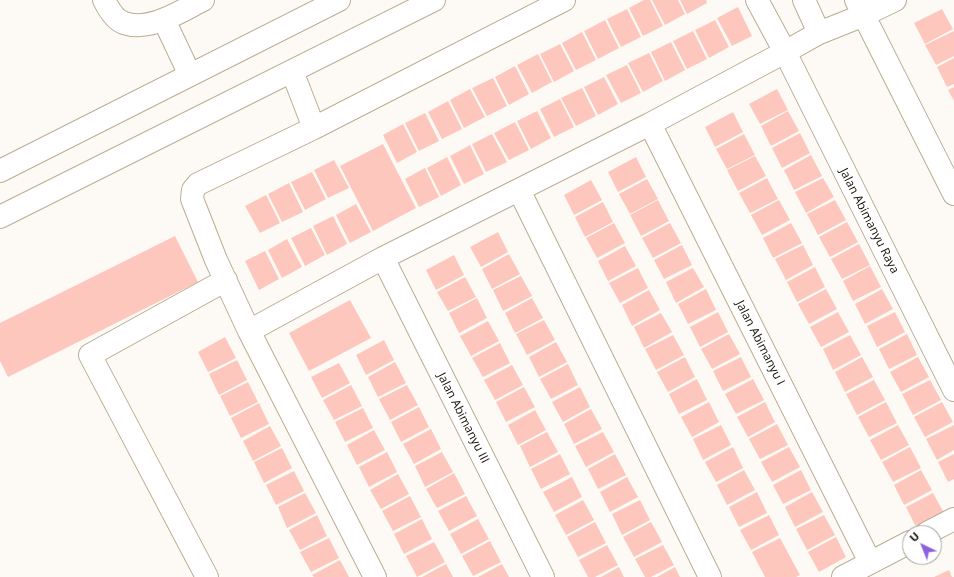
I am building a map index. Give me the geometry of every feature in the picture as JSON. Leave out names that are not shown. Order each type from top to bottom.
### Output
[{"type":"street","points":[[104,0],[109,10],[123,23],[137,25],[150,24],[164,20],[203,0]]},
{"type":"street","points":[[0,171],[339,0]]},
{"type":"street","points":[[0,217],[434,0]]},
{"type":"street","points":[[375,577],[249,331],[216,260],[192,199],[193,190],[198,184],[314,128],[564,0]]},
{"type":"street","name":"Jalan Abimanyu Raya","points":[[757,0],[785,52],[954,390]]},
{"type":"street","points":[[804,0],[819,33]]},
{"type":"street","points":[[249,331],[383,258],[650,124],[785,52],[860,8],[895,0]]},
{"type":"street","points":[[860,8],[954,194]]},
{"type":"street","points":[[164,20],[190,75]]},
{"type":"street","points":[[292,71],[314,128]]},
{"type":"street","name":"Jalan Abimanyu I","points":[[650,124],[870,562]]},
{"type":"street","points":[[519,190],[710,577]]},
{"type":"street","name":"Jalan Abimanyu III","points":[[383,258],[543,577]]},
{"type":"street","points":[[207,577],[90,354],[226,280]]},
{"type":"street","points":[[942,525],[954,519]]},
{"type":"street","points":[[843,577],[902,546]]},
{"type":"building","points":[[644,0],[650,0],[663,26],[643,36],[629,8]]},
{"type":"building","points":[[652,0],[678,0],[685,14],[665,25]]},
{"type":"building","points":[[680,0],[706,0],[707,3],[687,14]]},
{"type":"building","points":[[738,7],[752,36],[732,46],[717,18]]},
{"type":"building","points":[[627,9],[641,37],[621,47],[607,19]]},
{"type":"building","points":[[942,9],[953,29],[925,44],[914,23]]},
{"type":"building","points":[[605,20],[619,48],[598,59],[584,31]]},
{"type":"building","points":[[715,20],[729,47],[709,58],[695,30]]},
{"type":"building","points":[[693,31],[707,59],[687,69],[673,41]]},
{"type":"building","points":[[954,31],[954,56],[936,65],[925,45]]},
{"type":"building","points":[[582,32],[596,60],[576,70],[562,43]]},
{"type":"building","points":[[671,42],[685,70],[665,81],[651,52]]},
{"type":"building","points":[[560,44],[574,71],[554,82],[540,54]]},
{"type":"building","points":[[649,53],[663,81],[643,92],[628,63]]},
{"type":"building","points":[[538,54],[552,82],[532,93],[517,65]]},
{"type":"building","points":[[954,58],[954,84],[947,87],[937,67]]},
{"type":"building","points":[[627,65],[641,93],[621,103],[606,75]]},
{"type":"building","points":[[515,66],[529,94],[509,105],[495,77]]},
{"type":"building","points":[[604,77],[618,104],[598,115],[584,87]]},
{"type":"building","points":[[493,78],[507,106],[487,116],[472,88]]},
{"type":"building","points":[[954,87],[954,101],[948,90]]},
{"type":"building","points":[[582,88],[596,116],[576,126],[561,98]]},
{"type":"building","points":[[470,89],[485,117],[464,128],[450,100]]},
{"type":"building","points":[[777,89],[788,110],[760,124],[749,104]]},
{"type":"building","points":[[560,99],[574,127],[554,137],[540,109]]},
{"type":"building","points":[[448,101],[462,129],[442,139],[428,112]]},
{"type":"building","points":[[537,111],[551,138],[531,149],[517,121]]},
{"type":"building","points":[[788,111],[799,131],[771,146],[761,126]]},
{"type":"building","points":[[733,112],[743,132],[715,147],[705,127]]},
{"type":"building","points":[[425,113],[439,141],[419,151],[405,123]]},
{"type":"building","points":[[515,122],[529,150],[509,160],[494,133]]},
{"type":"building","points":[[403,124],[417,152],[397,163],[383,135]]},
{"type":"building","points":[[800,133],[810,153],[782,168],[772,148]]},
{"type":"building","points":[[492,134],[507,162],[486,172],[472,144]]},
{"type":"building","points":[[744,134],[755,155],[727,169],[716,149]]},
{"type":"building","points":[[383,144],[416,208],[373,231],[340,166]]},
{"type":"building","points":[[470,145],[484,174],[464,184],[450,156]]},
{"type":"building","points":[[811,155],[822,176],[794,190],[784,170]]},
{"type":"building","points":[[755,156],[766,176],[738,191],[727,170]]},
{"type":"building","points":[[447,157],[461,185],[441,196],[427,168]]},
{"type":"building","points":[[636,157],[646,177],[618,192],[608,172]]},
{"type":"building","points":[[334,160],[349,188],[328,198],[314,170]]},
{"type":"building","points":[[425,168],[439,197],[419,207],[405,179]]},
{"type":"building","points":[[312,172],[326,199],[305,210],[291,182]]},
{"type":"building","points":[[767,178],[778,199],[750,213],[739,193]]},
{"type":"building","points":[[823,178],[834,197],[806,213],[795,192]]},
{"type":"building","points":[[647,179],[658,199],[630,214],[619,194]]},
{"type":"building","points":[[591,180],[602,200],[574,215],[564,195]]},
{"type":"building","points":[[289,183],[303,212],[282,222],[268,194]]},
{"type":"building","points":[[266,195],[280,223],[260,233],[245,206]]},
{"type":"building","points":[[658,200],[669,221],[641,236],[630,215]]},
{"type":"building","points":[[779,200],[790,220],[762,235],[751,215]]},
{"type":"building","points":[[835,200],[846,220],[818,235],[807,214]]},
{"type":"building","points":[[603,202],[613,222],[585,237],[575,217]]},
{"type":"building","points":[[356,204],[371,232],[350,243],[336,215]]},
{"type":"building","points":[[333,216],[347,244],[327,255],[313,226]]},
{"type":"building","points":[[847,222],[858,242],[830,257],[819,237]]},
{"type":"building","points":[[614,223],[625,243],[597,258],[586,238]]},
{"type":"building","points":[[670,223],[681,243],[653,258],[642,238]]},
{"type":"building","points":[[791,223],[802,243],[773,258],[763,238]]},
{"type":"building","points":[[311,228],[325,255],[305,266],[291,238]]},
{"type":"building","points":[[498,232],[508,252],[481,267],[470,247]]},
{"type":"building","points":[[175,236],[198,282],[8,377],[0,361],[0,323]]},
{"type":"building","points":[[287,239],[302,267],[282,278],[268,250]]},
{"type":"building","points":[[859,244],[870,265],[842,279],[831,259]]},
{"type":"building","points":[[682,245],[692,265],[664,279],[654,260]]},
{"type":"building","points":[[803,245],[813,265],[786,280],[775,259]]},
{"type":"building","points":[[625,246],[636,266],[608,281],[598,261]]},
{"type":"building","points":[[265,251],[279,279],[259,290],[245,261]]},
{"type":"building","points":[[509,254],[520,274],[492,289],[482,269]]},
{"type":"building","points":[[454,255],[464,275],[436,290],[426,270]]},
{"type":"building","points":[[870,266],[881,287],[853,301],[843,281]]},
{"type":"building","points":[[815,267],[825,287],[797,302],[787,282]]},
{"type":"building","points":[[638,268],[648,288],[620,303],[609,283]]},
{"type":"building","points":[[693,268],[704,287],[676,303],[666,282]]},
{"type":"building","points":[[521,276],[532,296],[503,311],[493,290]]},
{"type":"building","points":[[465,277],[476,297],[448,311],[437,292]]},
{"type":"building","points":[[706,289],[716,310],[688,324],[678,304]]},
{"type":"building","points":[[826,289],[837,309],[809,324],[798,304]]},
{"type":"building","points":[[882,289],[893,309],[865,324],[855,304]]},
{"type":"building","points":[[649,290],[660,310],[632,326],[622,305]]},
{"type":"building","points":[[477,298],[487,318],[459,333],[449,313]]},
{"type":"building","points":[[532,298],[543,318],[515,333],[505,313]]},
{"type":"building","points":[[350,300],[371,338],[309,371],[289,333]]},
{"type":"building","points":[[718,312],[728,332],[700,347],[690,327]]},
{"type":"building","points":[[838,312],[849,332],[821,347],[810,327]]},
{"type":"building","points":[[895,312],[905,332],[877,347],[867,326]]},
{"type":"building","points":[[661,313],[672,332],[644,348],[634,327]]},
{"type":"building","points":[[544,320],[555,340],[527,355],[516,334]]},
{"type":"building","points":[[488,321],[499,341],[471,356],[460,336]]},
{"type":"building","points":[[729,334],[740,354],[712,369],[701,349]]},
{"type":"building","points":[[907,334],[917,355],[889,369],[879,349]]},
{"type":"building","points":[[673,335],[684,355],[656,370],[645,349]]},
{"type":"building","points":[[850,335],[861,355],[833,370],[823,349]]},
{"type":"building","points":[[225,337],[236,358],[208,372],[198,352]]},
{"type":"building","points":[[384,340],[394,360],[366,375],[356,355]]},
{"type":"building","points":[[556,342],[567,362],[539,377],[529,357]]},
{"type":"building","points":[[500,343],[510,363],[483,377],[472,358]]},
{"type":"building","points":[[685,357],[695,377],[668,392],[657,372]]},
{"type":"building","points":[[741,357],[751,377],[723,391],[713,371]]},
{"type":"building","points":[[862,357],[873,377],[845,392],[835,372]]},
{"type":"building","points":[[918,357],[929,377],[901,392],[890,372]]},
{"type":"building","points":[[237,360],[247,380],[219,395],[209,374]]},
{"type":"building","points":[[395,362],[406,383],[378,397],[368,377]]},
{"type":"building","points":[[339,363],[350,383],[322,398],[311,377]]},
{"type":"building","points":[[568,364],[578,385],[551,399],[540,379]]},
{"type":"building","points":[[512,365],[523,385],[495,400],[484,380]]},
{"type":"building","points":[[697,379],[707,400],[679,414],[669,394]]},
{"type":"building","points":[[753,379],[764,400],[736,414],[725,394]]},
{"type":"building","points":[[874,380],[885,400],[857,415],[846,394]]},
{"type":"building","points":[[930,380],[941,400],[913,415],[902,394]]},
{"type":"building","points":[[248,382],[258,402],[230,416],[220,396]]},
{"type":"building","points":[[351,385],[362,406],[334,420],[323,400]]},
{"type":"building","points":[[407,385],[418,405],[390,420],[379,399]]},
{"type":"building","points":[[524,387],[535,407],[506,422],[496,402]]},
{"type":"building","points":[[580,387],[590,407],[563,422],[552,402]]},
{"type":"building","points":[[709,402],[719,422],[692,437],[681,417]]},
{"type":"building","points":[[765,402],[775,422],[748,437],[737,417]]},
{"type":"building","points":[[886,402],[897,423],[869,437],[858,417]]},
{"type":"building","points":[[942,402],[953,422],[925,437],[914,417]]},
{"type":"building","points":[[259,403],[269,424],[241,438],[231,418]]},
{"type":"building","points":[[419,407],[429,427],[401,442],[391,422]]},
{"type":"building","points":[[363,408],[373,428],[345,442],[335,422]]},
{"type":"building","points":[[591,409],[602,429],[574,444],[564,424]]},
{"type":"building","points":[[535,410],[546,430],[518,445],[508,425]]},
{"type":"building","points":[[777,424],[788,445],[760,459],[749,439]]},
{"type":"building","points":[[721,425],[731,445],[703,460],[693,439]]},
{"type":"building","points":[[898,425],[909,445],[881,460],[870,440]]},
{"type":"building","points":[[954,425],[954,450],[937,460],[926,439]]},
{"type":"building","points":[[270,426],[281,446],[253,461],[243,441]]},
{"type":"building","points":[[431,429],[441,449],[414,464],[403,444]]},
{"type":"building","points":[[374,430],[385,450],[357,465],[347,445]]},
{"type":"building","points":[[547,432],[558,452],[530,467],[520,446]]},
{"type":"building","points":[[603,432],[614,452],[586,467],[575,446]]},
{"type":"building","points":[[733,447],[743,468],[716,482],[705,462]]},
{"type":"building","points":[[789,447],[800,467],[772,482],[761,462]]},
{"type":"building","points":[[910,447],[921,468],[893,482],[882,462]]},
{"type":"building","points":[[282,448],[292,468],[264,483],[254,462]]},
{"type":"building","points":[[387,452],[397,472],[369,487],[359,467]]},
{"type":"building","points":[[442,452],[453,472],[425,487],[415,466]]},
{"type":"building","points":[[560,454],[570,474],[541,489],[531,469]]},
{"type":"building","points":[[615,454],[626,475],[598,489],[588,469]]},
{"type":"building","points":[[954,454],[954,479],[948,482],[938,462]]},
{"type":"building","points":[[744,470],[755,490],[727,505],[717,485]]},
{"type":"building","points":[[801,470],[811,490],[783,504],[773,485]]},
{"type":"building","points":[[921,470],[932,490],[904,505],[894,485]]},
{"type":"building","points":[[294,471],[304,491],[276,505],[266,485]]},
{"type":"building","points":[[454,473],[465,494],[437,508],[426,489]]},
{"type":"building","points":[[398,474],[409,494],[381,509],[370,490]]},
{"type":"building","points":[[572,477],[582,497],[554,512],[543,492]]},
{"type":"building","points":[[627,477],[638,497],[610,512],[600,492]]},
{"type":"building","points":[[757,492],[767,513],[739,527],[729,507]]},
{"type":"building","points":[[812,492],[823,512],[795,527],[785,507]]},
{"type":"building","points":[[305,493],[316,513],[287,528],[278,507]]},
{"type":"building","points":[[933,493],[944,513],[920,525],[915,525],[906,507]]},
{"type":"building","points":[[410,496],[421,517],[393,531],[382,511]]},
{"type":"building","points":[[466,496],[477,516],[449,531],[438,511]]},
{"type":"building","points":[[583,500],[594,520],[566,535],[555,515]]},
{"type":"building","points":[[640,500],[650,520],[622,535],[612,514]]},
{"type":"building","points":[[317,515],[327,536],[300,550],[289,530]]},
{"type":"building","points":[[769,515],[779,535],[751,550],[740,530]]},
{"type":"building","points":[[824,515],[835,535],[807,550],[796,529]]},
{"type":"building","points":[[422,519],[432,539],[404,554],[394,534]]},
{"type":"building","points":[[478,519],[489,539],[461,554],[450,534]]},
{"type":"building","points":[[595,522],[606,543],[578,557],[567,537]]},
{"type":"building","points":[[651,522],[662,542],[634,557],[623,537]]},
{"type":"building","points":[[836,537],[846,557],[819,572],[808,552]]},
{"type":"building","points":[[329,538],[339,558],[311,572],[300,552]]},
{"type":"building","points":[[780,538],[800,575],[796,577],[765,577],[752,552]]},
{"type":"building","points":[[490,541],[501,562],[473,576],[462,556]]},
{"type":"building","points":[[434,542],[445,562],[417,577],[406,556]]},
{"type":"building","points":[[607,545],[618,565],[595,577],[588,577],[579,560]]},
{"type":"building","points":[[663,545],[674,565],[651,577],[645,577],[635,559]]},
{"type":"building","points":[[340,560],[349,577],[314,577],[312,575]]},
{"type":"building","points":[[446,564],[453,577],[422,577]]},
{"type":"building","points":[[502,564],[509,577],[478,577]]},
{"type":"building","points":[[619,567],[624,577],[601,577]]},
{"type":"building","points":[[675,567],[680,577],[657,577]]},
{"type":"building","points":[[949,570],[952,577],[934,577]]}]
